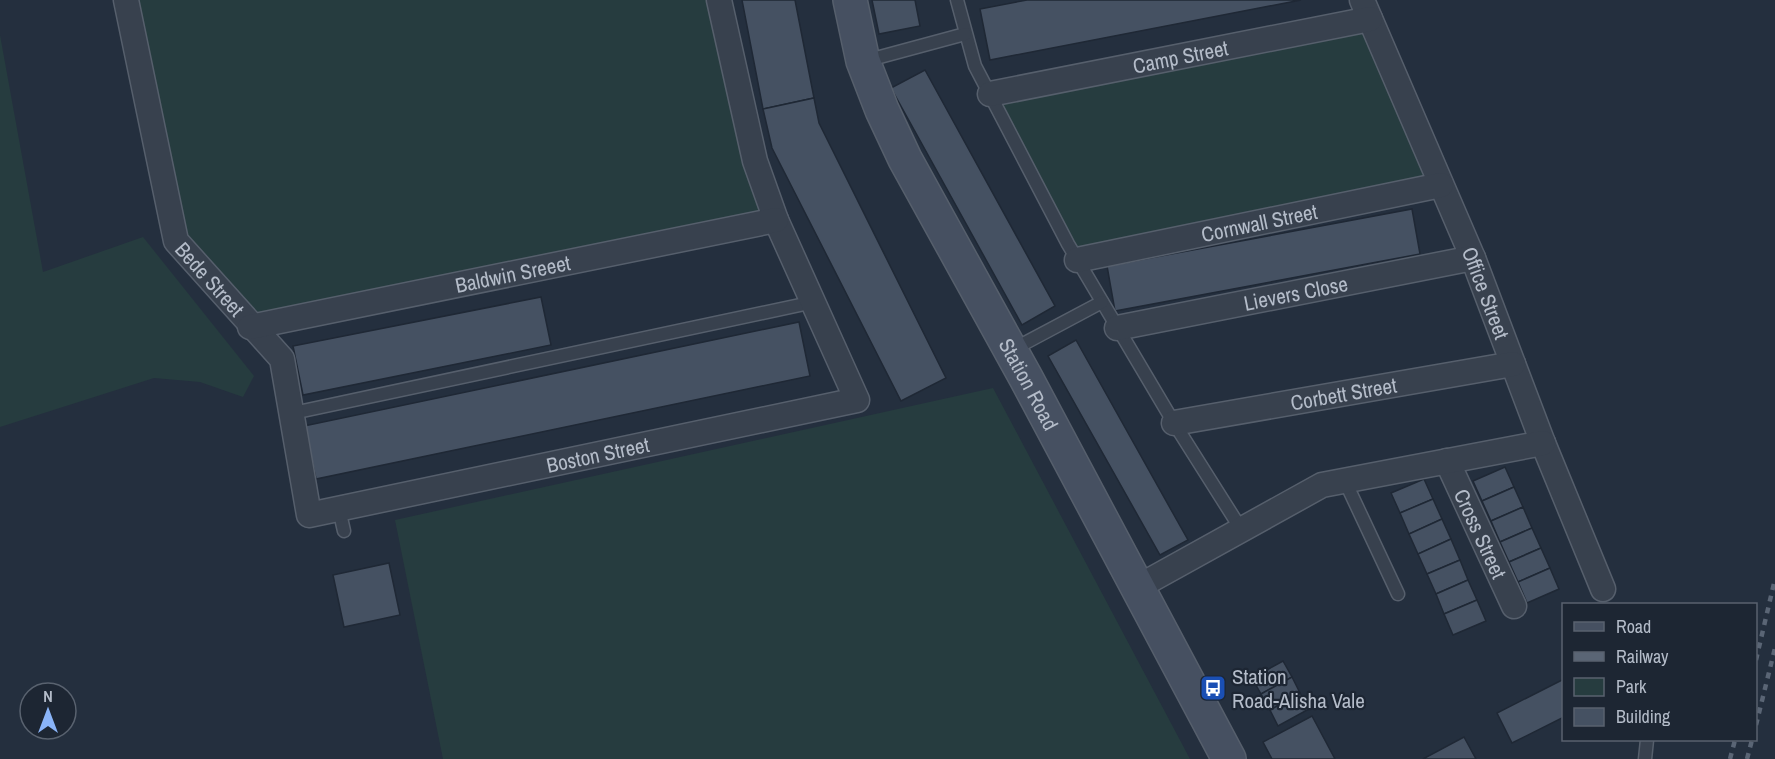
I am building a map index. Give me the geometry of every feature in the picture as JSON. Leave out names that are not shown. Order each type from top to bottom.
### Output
[{"type":"main road","name":"Station Road","points":[[850,0],[863,61],[882,111],[905,159],[1011,351],[1228,759]]},
{"type":"street","name":"Bede Street","points":[[126,0],[176,241],[250,327],[282,359],[309,515],[341,520]]},
{"type":"street","points":[[719,0],[755,161],[776,220],[813,302]]},
{"type":"street","name":"Camp Street","points":[[990,94],[1366,10]]},
{"type":"street","name":"Office Street","points":[[1366,10],[1473,258],[1543,443],[1603,589]]},
{"type":"street","name":"Cornwall Street","points":[[1077,260],[1441,185]]},
{"type":"street","name":"Baldwin Sreeet","points":[[250,327],[776,220]]},
{"type":"street","name":"Lievers Close","points":[[1118,328],[1473,258]]},
{"type":"street","name":"Boston Street","points":[[341,520],[857,400],[813,302]]},
{"type":"street","name":"Corbett Street","points":[[1174,423],[1513,364]]},
{"type":"street","points":[[1138,587],[1322,485],[1543,443]]},
{"type":"street","name":"Cross Street","points":[[1447,461],[1514,606]]},
{"type":"lane","points":[[957,0],[975,66],[1077,260],[1174,423],[1241,529]]},
{"type":"lane","points":[[863,61],[965,34]]},
{"type":"lane","points":[[293,413],[813,302]]},
{"type":"lane","points":[[1011,351],[1102,302]]},
{"type":"lane","points":[[1344,479],[1398,594]]},
{"type":"lane","points":[[1645,759],[1647,741]]},
{"type":"green space","points":[[126,0],[719,0],[776,220],[250,327],[176,241]]},
{"type":"green space","points":[[1370,19],[1441,185],[1077,260],[990,94]]},
{"type":"green space","points":[[0,35],[43,272],[143,237],[254,376],[243,397],[200,382],[154,378],[0,427]]},
{"type":"green space","points":[[993,388],[1190,759],[443,759],[395,520]]},
{"type":"building","points":[[742,0],[795,0],[814,98],[763,109]]},
{"type":"building","points":[[872,0],[915,0],[920,26],[879,34]]},
{"type":"building","points":[[1027,0],[1301,0],[990,60],[980,9]]},
{"type":"building","points":[[925,70],[1055,306],[1022,325],[891,88]]},
{"type":"building","points":[[814,98],[819,123],[946,378],[901,401],[772,148],[763,109]]},
{"type":"building","points":[[1412,209],[1420,254],[1115,311],[1107,266]]},
{"type":"building","points":[[541,297],[551,345],[303,395],[293,346]]},
{"type":"building","points":[[799,322],[810,376],[316,479],[304,426]]},
{"type":"building","points":[[1076,340],[1188,540],[1160,555],[1048,356]]},
{"type":"building","points":[[1505,467],[1514,487],[1482,501],[1473,481]]},
{"type":"building","points":[[1424,479],[1433,499],[1400,513],[1391,493]]},
{"type":"building","points":[[1514,487],[1523,507],[1491,521],[1482,501]]},
{"type":"building","points":[[1433,499],[1442,519],[1409,534],[1400,513]]},
{"type":"building","points":[[1523,507],[1532,528],[1500,542],[1491,521]]},
{"type":"building","points":[[1442,519],[1451,539],[1418,554],[1409,534]]},
{"type":"building","points":[[1532,528],[1541,548],[1509,562],[1500,542]]},
{"type":"building","points":[[1451,539],[1460,560],[1427,574],[1418,554]]},
{"type":"building","points":[[1541,548],[1550,568],[1518,582],[1509,562]]},
{"type":"building","points":[[1460,560],[1468,580],[1436,594],[1427,574]]},
{"type":"building","points":[[389,563],[400,615],[344,627],[333,575]]},
{"type":"building","points":[[1550,568],[1559,589],[1527,603],[1518,582]]},
{"type":"building","points":[[1468,580],[1477,600],[1444,614],[1436,594]]},
{"type":"building","points":[[1477,600],[1486,621],[1453,635],[1444,614]]},
{"type":"building","points":[[1283,661],[1292,677],[1261,694],[1252,678]]},
{"type":"building","points":[[1292,677],[1300,693],[1270,710],[1261,694]]},
{"type":"building","points":[[1562,680],[1562,718],[1512,743],[1497,713]]},
{"type":"building","points":[[1300,693],[1309,709],[1278,726],[1270,710]]},
{"type":"building","points":[[1312,716],[1335,759],[1272,759],[1263,742]]},
{"type":"building","points":[[1464,737],[1476,759],[1423,759]]},
{"type":"railway","points":[[1757,656],[1775,579]]},
{"type":"railway","points":[[1757,721],[1775,648]]},
{"type":"railway","points":[[1730,759],[1735,741]]},
{"type":"railway","points":[[1747,759],[1752,741]]},
{"type":"place","name":"Station Road-Alisha Vale","points":[[1213,688]]}]
